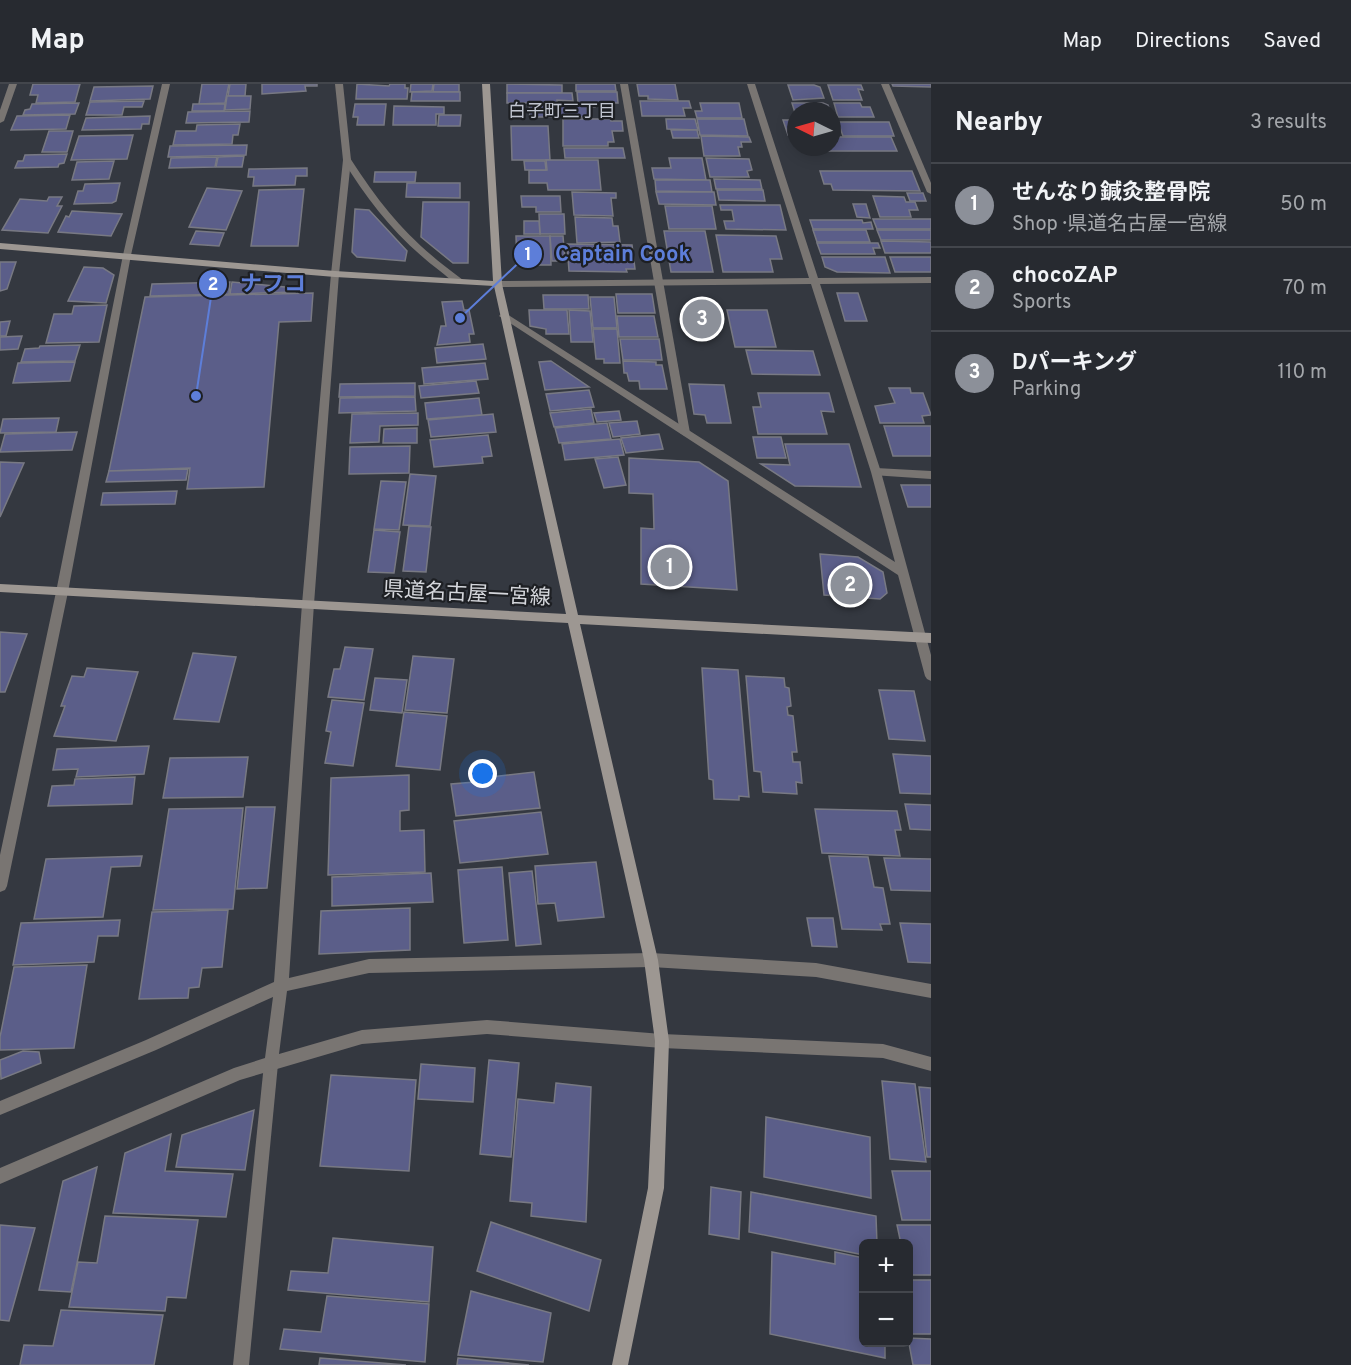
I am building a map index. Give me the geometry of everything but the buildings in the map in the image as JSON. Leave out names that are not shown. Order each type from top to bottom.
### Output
[{"type":"street","points":[[0,121],[14,84]]},
{"type":"street","points":[[0,886],[62,592],[127,255],[166,84]]},
{"type":"street","points":[[241,1365],[281,986],[334,274],[347,160],[339,84]]},
{"type":"street","points":[[486,84],[498,284],[651,960],[662,1041],[656,1188],[620,1365]]},
{"type":"street","points":[[624,84],[685,433]]},
{"type":"street","points":[[752,84],[876,472],[903,573],[926,638],[931,676]]},
{"type":"street","points":[[885,84],[931,192]]},
{"type":"street","points":[[347,160],[368,196],[396,230],[428,259],[460,282]]},
{"type":"street","points":[[0,246],[334,274],[498,284],[931,280]]},
{"type":"street","points":[[504,316],[903,573]]},
{"type":"street","points":[[876,472],[931,475]]},
{"type":"street","name":"県道名古屋一宮線","points":[[0,588],[926,638]]},
{"type":"street","points":[[0,1108],[152,1045],[281,986],[369,966],[651,960],[816,970],[931,991]]},
{"type":"street","points":[[0,1176],[239,1073],[362,1037],[487,1027],[662,1041],[883,1051],[931,1064]]},
{"type":"place","name":"Captain Cook","points":[[460,318]]},
{"type":"place","name":"Dパーキング","points":[[702,319]]},
{"type":"place","name":"ナフコ","points":[[196,396]]},
{"type":"place","name":"せんなり鍼灸整骨院","points":[[670,567]]},
{"type":"place","name":"chocoZAP","points":[[850,585]]},
{"type":"district","name":"白子町三丁目","points":[[562,111]]}]
